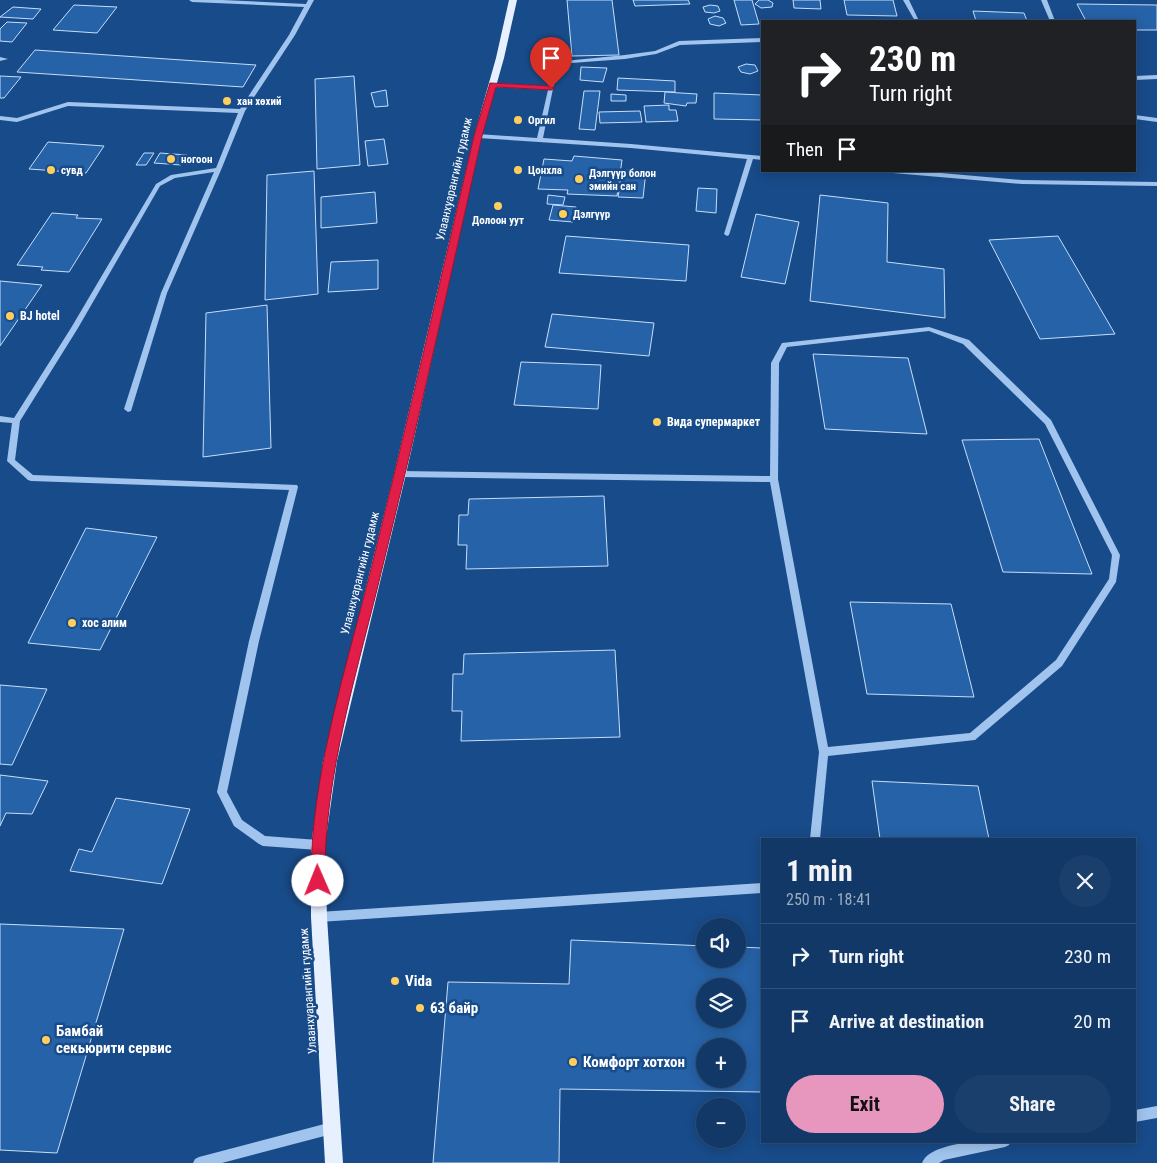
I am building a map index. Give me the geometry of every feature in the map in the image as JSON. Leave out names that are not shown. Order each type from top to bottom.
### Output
[{"type":"main road","name":"Улаанхуарангийн гудамж","points":[[334,1163],[319,917],[318,845],[330,761],[400,474],[478,136],[513,0]]},
{"type":"street","points":[[192,0],[307,6]]},
{"type":"street","points":[[128,409],[164,293],[242,111],[292,35],[311,0]]},
{"type":"street","points":[[906,0],[916,20]]},
{"type":"street","points":[[1044,0],[1053,20]]},
{"type":"street","points":[[540,140],[556,63],[625,57],[656,52],[679,43],[761,40]]},
{"type":"street","points":[[1136,78],[1157,77]]},
{"type":"street","points":[[492,85],[551,88]]},
{"type":"street","points":[[0,118],[17,120],[68,104],[242,111]]},
{"type":"street","points":[[1136,117],[1157,120]]},
{"type":"street","points":[[478,136],[761,158]]},
{"type":"street","points":[[218,170],[173,176],[158,185],[74,328],[16,421],[11,462],[31,478],[294,487],[254,642],[222,792],[238,823],[263,840],[318,845]]},
{"type":"street","points":[[905,172],[1022,182],[1157,184]]},
{"type":"street","points":[[815,838],[824,752],[774,478],[775,363],[785,345],[929,330],[966,342],[1048,422],[1116,555],[1113,580],[1059,663],[972,737],[824,752]]},
{"type":"street","points":[[0,419],[16,421]]},
{"type":"street","points":[[400,474],[774,478]]},
{"type":"street","points":[[319,917],[761,888]]},
{"type":"street","points":[[1136,1116],[1157,1112]]},
{"type":"street","points":[[199,1163],[332,1128]]},
{"type":"street","points":[[928,1163],[942,1154],[995,1143]]},
{"type":"lane","points":[[726,234],[751,157]]},
{"type":"building","points":[[567,0],[612,0],[619,55],[572,56]]},
{"type":"building","points":[[633,0],[688,0],[690,4],[635,6]]},
{"type":"building","points":[[734,0],[752,0],[759,24],[741,25]]},
{"type":"building","points":[[759,0],[768,0],[773,3],[772,7],[761,8],[755,4]]},
{"type":"building","points":[[793,0],[820,0],[821,9],[794,8]]},
{"type":"building","points":[[844,0],[893,0],[897,16],[847,15]]},
{"type":"building","points":[[1077,4],[1157,5],[1157,30],[1136,30],[1136,20],[1085,20]]},
{"type":"building","points":[[74,5],[117,7],[97,33],[53,30]]},
{"type":"building","points":[[710,5],[718,6],[720,11],[714,13],[705,12],[703,7]]},
{"type":"building","points":[[13,7],[41,9],[33,19],[0,17]]},
{"type":"building","points":[[973,11],[1024,13],[1027,20],[976,20]]},
{"type":"building","points":[[715,16],[723,18],[726,23],[719,26],[710,24],[708,19]]},
{"type":"building","points":[[7,22],[27,23],[12,42],[0,41],[0,29]]},
{"type":"building","points":[[35,50],[256,65],[243,87],[17,72]]},
{"type":"building","points":[[746,64],[755,65],[758,71],[750,74],[741,72],[738,67]]},
{"type":"building","points":[[581,67],[607,68],[603,82],[580,80]]},
{"type":"building","points":[[0,76],[21,77],[4,98],[0,98]]},
{"type":"building","points":[[354,76],[360,165],[317,169],[315,79]]},
{"type":"building","points":[[618,78],[675,81],[675,92],[617,90]]},
{"type":"building","points":[[386,90],[388,106],[375,107],[371,93]]},
{"type":"building","points":[[584,91],[600,91],[595,130],[579,129]]},
{"type":"building","points":[[665,92],[697,94],[696,103],[687,103],[686,106],[664,103]]},
{"type":"building","points":[[714,93],[761,95],[761,120],[714,119]]},
{"type":"building","points":[[611,94],[626,95],[626,101],[611,101]]},
{"type":"building","points":[[669,105],[669,110],[676,110],[678,121],[646,122],[644,106]]},
{"type":"building","points":[[640,111],[642,122],[600,123],[599,112]]},
{"type":"building","points":[[384,139],[388,164],[368,166],[365,141]]},
{"type":"building","points":[[48,142],[104,146],[86,173],[29,169]]},
{"type":"building","points":[[144,153],[154,153],[146,165],[136,165]]},
{"type":"building","name":"ногоон","points":[[160,153],[187,155],[181,165],[154,163]]},
{"type":"building","name":"Дэлгүүр болон эмийн сан","points":[[574,156],[622,160],[617,196],[567,194],[568,190],[538,189],[544,159],[572,161]]},
{"type":"building","points":[[622,170],[646,171],[643,198],[618,197]]},
{"type":"building","points":[[314,171],[318,294],[265,300],[267,175]]},
{"type":"building","points":[[698,188],[717,189],[716,213],[696,211]]},
{"type":"building","points":[[375,192],[377,223],[321,228],[321,197]]},
{"type":"building","points":[[548,195],[565,197],[563,205],[547,204]]},
{"type":"building","points":[[820,195],[888,203],[887,262],[944,269],[945,318],[810,301]]},
{"type":"building","name":"Дэлгүүр","points":[[553,205],[576,207],[573,222],[549,220]]},
{"type":"building","points":[[52,213],[78,215],[76,218],[102,219],[69,272],[41,270],[43,267],[17,265]]},
{"type":"building","points":[[756,214],[799,222],[785,284],[741,277]]},
{"type":"building","points":[[566,236],[689,245],[686,281],[559,273]]},
{"type":"building","points":[[1058,236],[1115,334],[1040,339],[989,240]]},
{"type":"building","points":[[378,260],[378,289],[328,292],[331,262]]},
{"type":"building","name":"BJ hotel","points":[[0,281],[42,285],[0,346]]},
{"type":"building","points":[[267,305],[271,448],[203,457],[206,313]]},
{"type":"building","points":[[552,314],[654,323],[649,356],[545,347]]},
{"type":"building","points":[[813,354],[908,358],[927,434],[825,429]]},
{"type":"building","points":[[521,362],[601,365],[598,409],[514,405]]},
{"type":"building","points":[[1039,439],[1092,574],[1003,572],[962,440]]},
{"type":"building","points":[[604,496],[608,566],[466,569],[467,545],[458,545],[459,515],[468,515],[469,499]]},
{"type":"building","points":[[86,528],[157,537],[100,650],[28,643]]},
{"type":"building","points":[[850,602],[951,604],[974,697],[867,694]]},
{"type":"building","points":[[615,650],[620,737],[461,741],[462,711],[452,711],[453,674],[463,674],[464,654]]},
{"type":"building","points":[[0,685],[47,689],[12,765],[0,764]]},
{"type":"building","points":[[0,775],[48,781],[32,814],[6,813],[0,826]]},
{"type":"building","points":[[872,781],[978,786],[989,838],[880,838]]},
{"type":"building","points":[[116,798],[190,809],[162,884],[70,871],[79,849],[92,852]]},
{"type":"building","name":"Бамбай секьюрити сервис","points":[[0,924],[124,929],[57,1153],[0,1150]]},
{"type":"building","name":"Комфорт хотхон","points":[[571,940],[696,946],[696,968],[746,968],[746,947],[761,948],[761,1092],[560,1089],[559,1163],[433,1163],[448,982],[569,984]]},
{"type":"place","name":"хан хөхий","points":[[227,101]]},
{"type":"place","name":"Оргил","points":[[518,120]]},
{"type":"place","name":"ногоон","points":[[171,159]]},
{"type":"place","name":"сувд","points":[[51,170]]},
{"type":"place","name":"Цонхла","points":[[518,170]]},
{"type":"place","name":"Дэлгүүр болон эмийн сан","points":[[579,179]]},
{"type":"place","name":"Долоон уут","points":[[498,206]]},
{"type":"place","name":"Дэлгүүр","points":[[563,214]]},
{"type":"place","name":"BJ hotel","points":[[10,316]]},
{"type":"place","name":"Вида супермаркет","points":[[657,422]]},
{"type":"place","name":"хос алим","points":[[72,623]]},
{"type":"place","name":"Vida","points":[[395,981]]},
{"type":"place","name":"63 байр","points":[[420,1008]]},
{"type":"place","name":"Бамбай секьюрити сервис","points":[[46,1040]]},
{"type":"place","name":"Комфорт хотхон","points":[[573,1062]]},
{"type":"route","points":[[318,881],[318,845],[330,761],[400,474],[478,136],[492,85],[551,88]]}]
